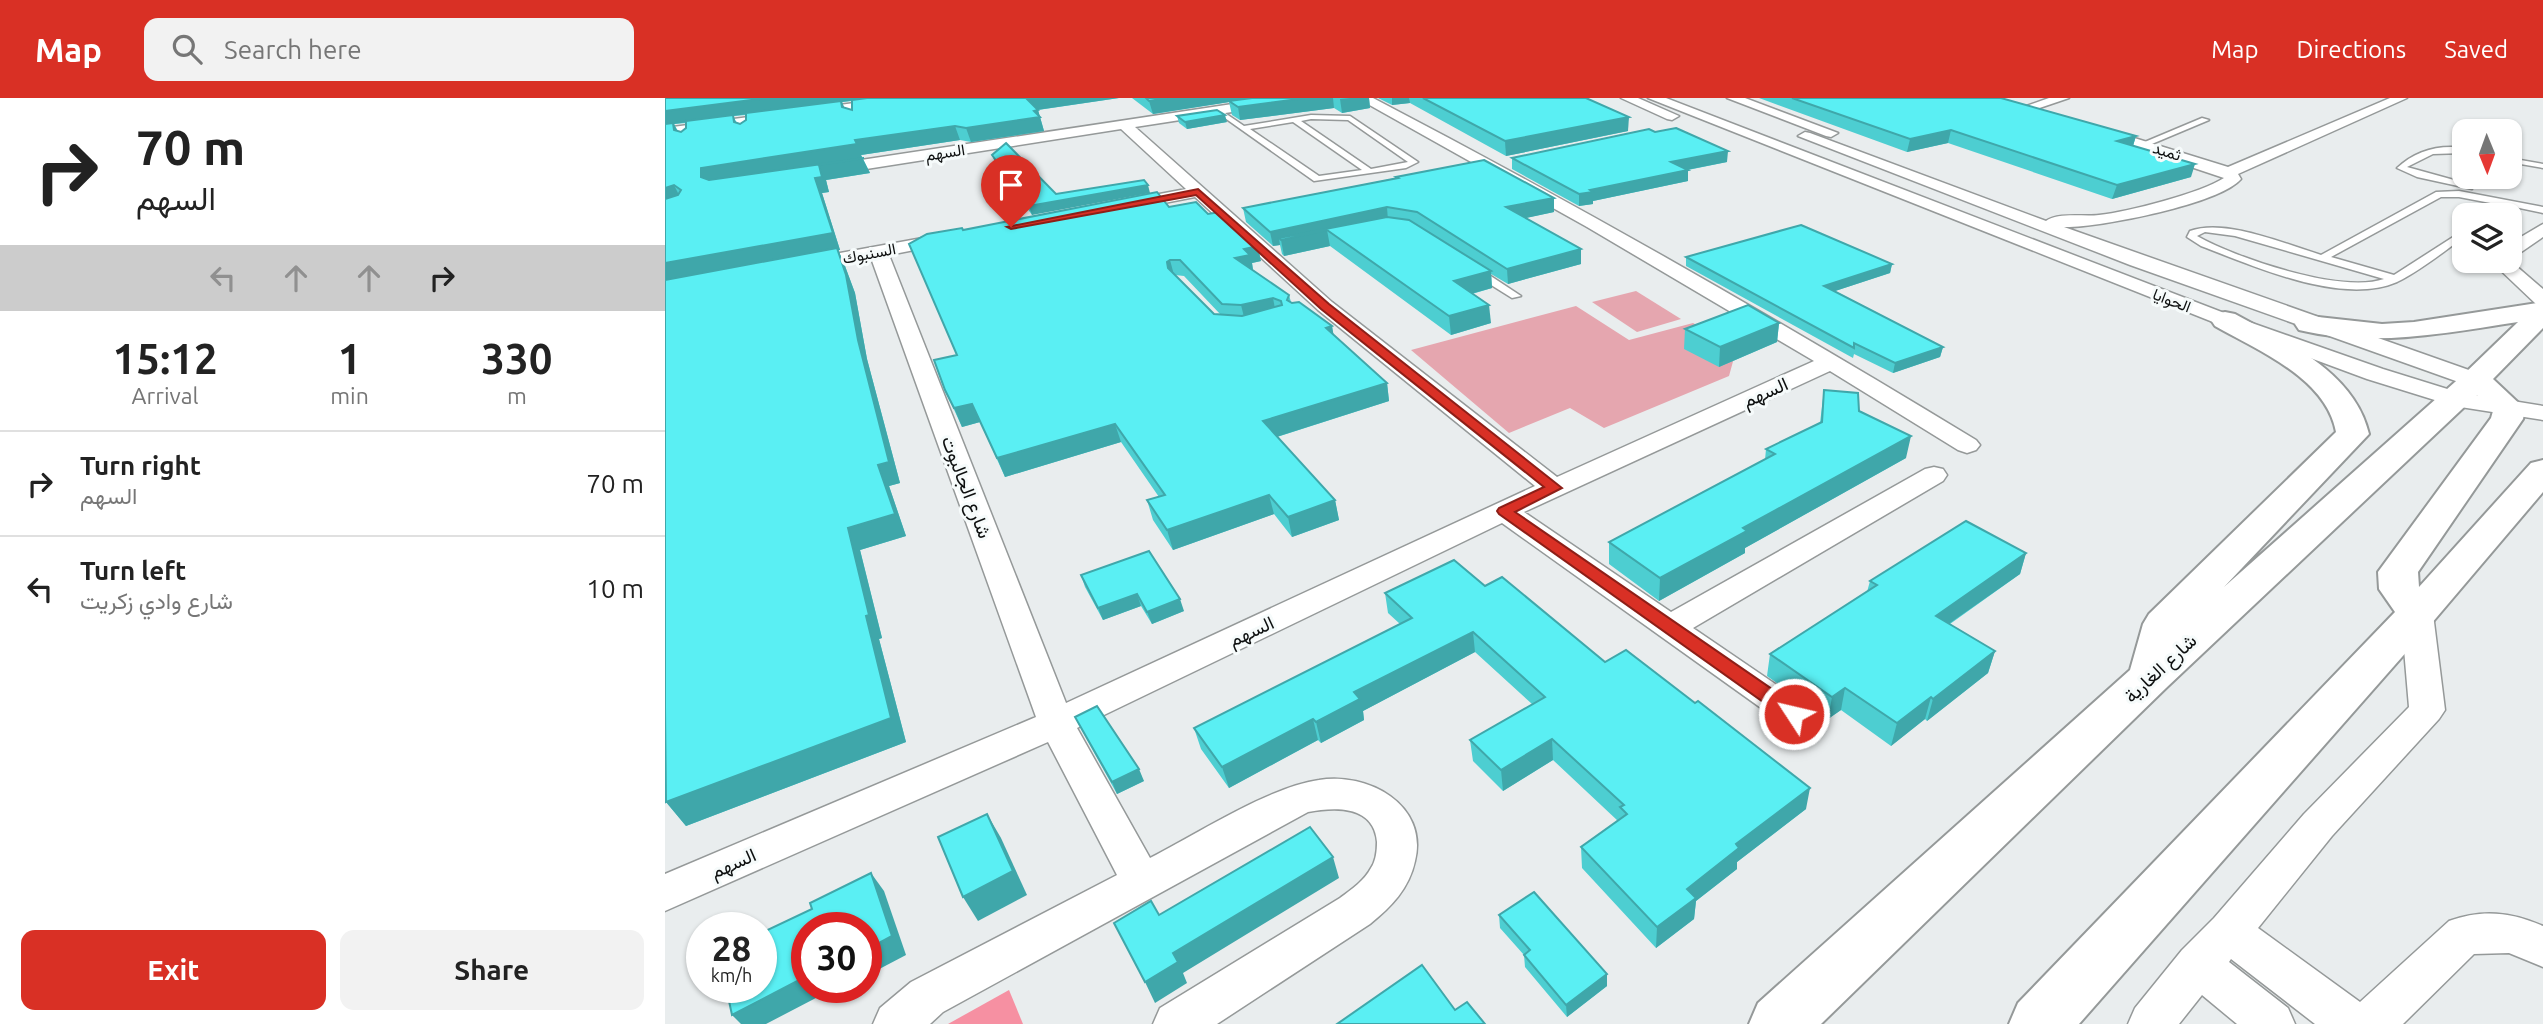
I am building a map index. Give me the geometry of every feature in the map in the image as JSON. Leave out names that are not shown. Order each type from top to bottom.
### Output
[{"type":"street","points":[[665,132],[687,136],[853,113],[921,98]]},
{"type":"street","name":"السهم","points":[[814,173],[1297,98]]},
{"type":"street","points":[[1363,98],[1492,166],[1832,361],[1967,445]]},
{"type":"street","name":"الحوايا","points":[[1627,98],[1717,134],[1768,151],[1809,159]]},
{"type":"street","name":"الحوايا","points":[[1654,98],[2225,320],[2464,390]]},
{"type":"street","name":"الحوايا","points":[[1733,98],[1930,169],[1959,193]]},
{"type":"street","points":[[2047,117],[2016,108],[2063,98]]},
{"type":"street","points":[[2027,221],[2097,223],[2126,218],[2226,184],[2233,179],[2229,172],[2243,169],[2401,98]]},
{"type":"street","name":"الحوايا","points":[[1715,103],[2309,324],[2464,390]]},
{"type":"street","points":[[1666,114],[1673,124],[1664,130],[1675,130]]},
{"type":"street","points":[[1124,125],[1269,251],[1320,308],[1554,488]]},
{"type":"street","name":"ثميد","points":[[2083,127],[2229,172]]},
{"type":"street","points":[[1694,130],[1717,134]]},
{"type":"street","points":[[1492,166],[1518,160]]},
{"type":"street","points":[[1105,209],[1198,192]]},
{"type":"street","points":[[2126,218],[2117,230],[2119,244],[2137,261]]},
{"type":"street","points":[[2522,244],[2543,229]]},
{"type":"street","name":"السنبوك","points":[[783,269],[971,234]]},
{"type":"street","name":"شارع الجالبوت","points":[[878,251],[1056,723],[1142,882]]},
{"type":"street","points":[[2513,273],[2543,300]]},
{"type":"street","points":[[2309,324],[2382,332],[2543,312]]},
{"type":"street","name":"شارع الغارية","points":[[1779,1024],[2150,677],[2464,390],[2543,312]]},
{"type":"street","points":[[2150,677],[2164,624],[2353,434],[2346,408],[2323,383],[2293,360],[2225,320]]},
{"type":"street","name":"السهم","points":[[665,893],[1056,723],[1504,511],[1832,361]]},
{"type":"street","points":[[2464,390],[2490,390],[2509,409],[2543,413]]},
{"type":"street","points":[[2151,1024],[2197,964],[2229,932],[2318,825],[2427,710],[2417,614],[2399,589],[2398,572],[2507,419],[2509,409]]},
{"type":"street","points":[[2039,1024],[2417,614],[2543,470]]},
{"type":"street","points":[[1671,627],[1934,475]]},
{"type":"street","points":[[1504,511],[1794,714]]},
{"type":"street","points":[[896,1024],[927,997],[1299,799],[1327,793],[1354,795],[1377,805],[1392,821],[1399,843],[1394,868],[1379,891],[1355,911],[1176,1024]]},
{"type":"street","points":[[2229,932],[2352,1024]]},
{"type":"street","points":[[2369,1024],[2464,935],[2512,933],[2543,947]]},
{"type":"street","points":[[2197,964],[2272,1024]]},
{"type":"lane","points":[[1217,110],[1243,128],[1317,179],[1406,166],[1414,162],[1350,118],[1293,119],[1243,128]]},
{"type":"lane","points":[[1293,119],[1370,172]]},
{"type":"lane","points":[[2144,144],[2205,120]]},
{"type":"lane","points":[[2452,150],[2438,148],[2401,167],[2420,175],[2452,183]]},
{"type":"lane","points":[[2522,162],[2543,166]]},
{"type":"lane","points":[[2479,189],[2543,204]]},
{"type":"lane","points":[[2322,258],[2439,194],[2459,194],[2509,203]]},
{"type":"lane","points":[[2522,206],[2543,210]]},
{"type":"lane","points":[[2395,279],[2225,230],[2204,229],[2193,233],[2196,240],[2204,244],[2318,281],[2369,286],[2395,279],[2452,241]]},
{"type":"lane","points":[[1471,267],[1516,296]]},
{"type":"shaded area","points":[[1636,291],[1681,319],[1637,332],[1592,302]]},
{"type":"shaded area","points":[[1576,306],[1629,340],[1693,323],[1737,347],[1729,376],[1604,428],[1570,408],[1509,433],[1411,350]]},
{"type":"shaded area","points":[[1009,990],[1023,1024],[948,1024]]},
{"type":"building","points":[[665,98],[767,98],[665,111]]},
{"type":"building","points":[[1026,98],[1038,110],[1034,111],[1040,117],[855,140],[857,144],[701,168],[701,177],[709,180],[864,158],[819,165],[822,177],[815,178],[833,233],[665,263],[665,199],[678,195],[681,190],[674,185],[665,188],[665,124],[673,123],[674,130],[681,132],[686,128],[686,121],[733,115],[734,122],[740,124],[746,120],[746,113],[841,101],[842,107],[852,110],[852,100]]},
{"type":"building","points":[[1146,98],[1167,98],[1149,101]]},
{"type":"building","points":[[1252,98],[1306,98],[1238,107],[1229,101]]},
{"type":"building","points":[[1423,98],[1586,98],[1629,117],[1505,141]]},
{"type":"building","points":[[1792,98],[2001,98],[2136,136],[2117,141],[2195,164],[2117,185],[1951,130],[1910,139]]},
{"type":"building","points":[[1217,110],[1225,115],[1185,122],[1177,116]]},
{"type":"building","points":[[1676,128],[1728,151],[1671,162],[1688,170],[1579,194],[1512,158],[1649,129],[1655,132]]},
{"type":"building","points":[[1006,143],[1056,194],[1144,180],[1148,185],[1029,206],[992,155]]},
{"type":"building","points":[[1484,160],[1554,198],[1506,207],[1581,249],[1507,269],[1417,212],[1387,207],[1270,232],[1243,208],[1398,178],[1396,177]]},
{"type":"building","points":[[1157,192],[1169,207],[1196,202],[1208,214],[1220,212],[1258,246],[1244,249],[1250,255],[1235,258],[1289,295],[1287,300],[1292,303],[1299,302],[1332,326],[1326,328],[1387,383],[1263,421],[1335,500],[1288,517],[1269,495],[1167,530],[1147,500],[1165,495],[1115,424],[997,458],[972,404],[954,408],[945,390],[934,360],[957,355],[909,244],[927,234],[963,230]],"holes":[[[1180,260],[1222,304],[1241,305],[1273,298],[1281,301],[1282,305],[1242,316],[1214,314],[1168,268],[1167,262]]]},
{"type":"building","points":[[1387,217],[1409,220],[1491,271],[1454,281],[1489,305],[1449,316],[1327,230],[1281,240],[1279,238]]},
{"type":"building","points":[[1801,225],[1892,264],[1824,286],[1943,347],[1895,363],[1854,343],[1854,348],[1686,257]]},
{"type":"building","points":[[837,248],[846,275],[858,340],[889,462],[878,465],[895,514],[848,528],[891,718],[666,802],[665,280]]},
{"type":"building","points":[[1748,305],[1779,323],[1720,347],[1685,329]]},
{"type":"building","points":[[1824,390],[1858,393],[1859,411],[1911,436],[1743,528],[1747,531],[1660,578],[1609,542],[1775,454],[1766,449],[1822,422]]},
{"type":"building","points":[[1966,521],[2026,553],[1936,616],[1995,651],[1933,699],[1931,697],[1897,723],[1845,688],[1832,697],[1770,654],[1877,585],[1870,581]]},
{"type":"building","points":[[1149,551],[1180,599],[1147,612],[1137,594],[1098,608],[1081,575]]},
{"type":"building","points":[[1454,560],[1485,586],[1502,577],[1605,662],[1626,650],[1695,703],[1698,701],[1810,788],[1736,844],[1739,848],[1687,889],[1696,898],[1657,927],[1581,847],[1627,814],[1620,807],[1624,805],[1552,739],[1501,770],[1470,740],[1545,697],[1473,632],[1354,692],[1360,699],[1316,722],[1313,719],[1222,767],[1194,728],[1412,618],[1385,593]]},
{"type":"building","points":[[1097,706],[1139,769],[1112,782],[1075,717]]},
{"type":"building","points":[[987,814],[1013,871],[963,897],[938,837]]},
{"type":"building","points":[[1310,827],[1333,857],[1173,953],[1178,962],[1145,982],[1114,923],[1151,901],[1159,915]]},
{"type":"building","points":[[871,873],[892,936],[882,941],[882,912],[806,912],[812,909],[810,903]]},
{"type":"building","points":[[1534,892],[1607,974],[1566,1005],[1524,955],[1530,950],[1499,915]]},
{"type":"building","points":[[791,919],[791,984],[777,992],[777,925]]},
{"type":"building","points":[[1422,965],[1455,1010],[1467,1002],[1485,1024],[1337,1024]]},
{"type":"building","points":[[729,1003],[755,1003],[732,1015]]},
{"type":"route","points":[[1011,227],[1198,192],[1325,306],[1554,488],[1504,511],[1794,714]]}]
